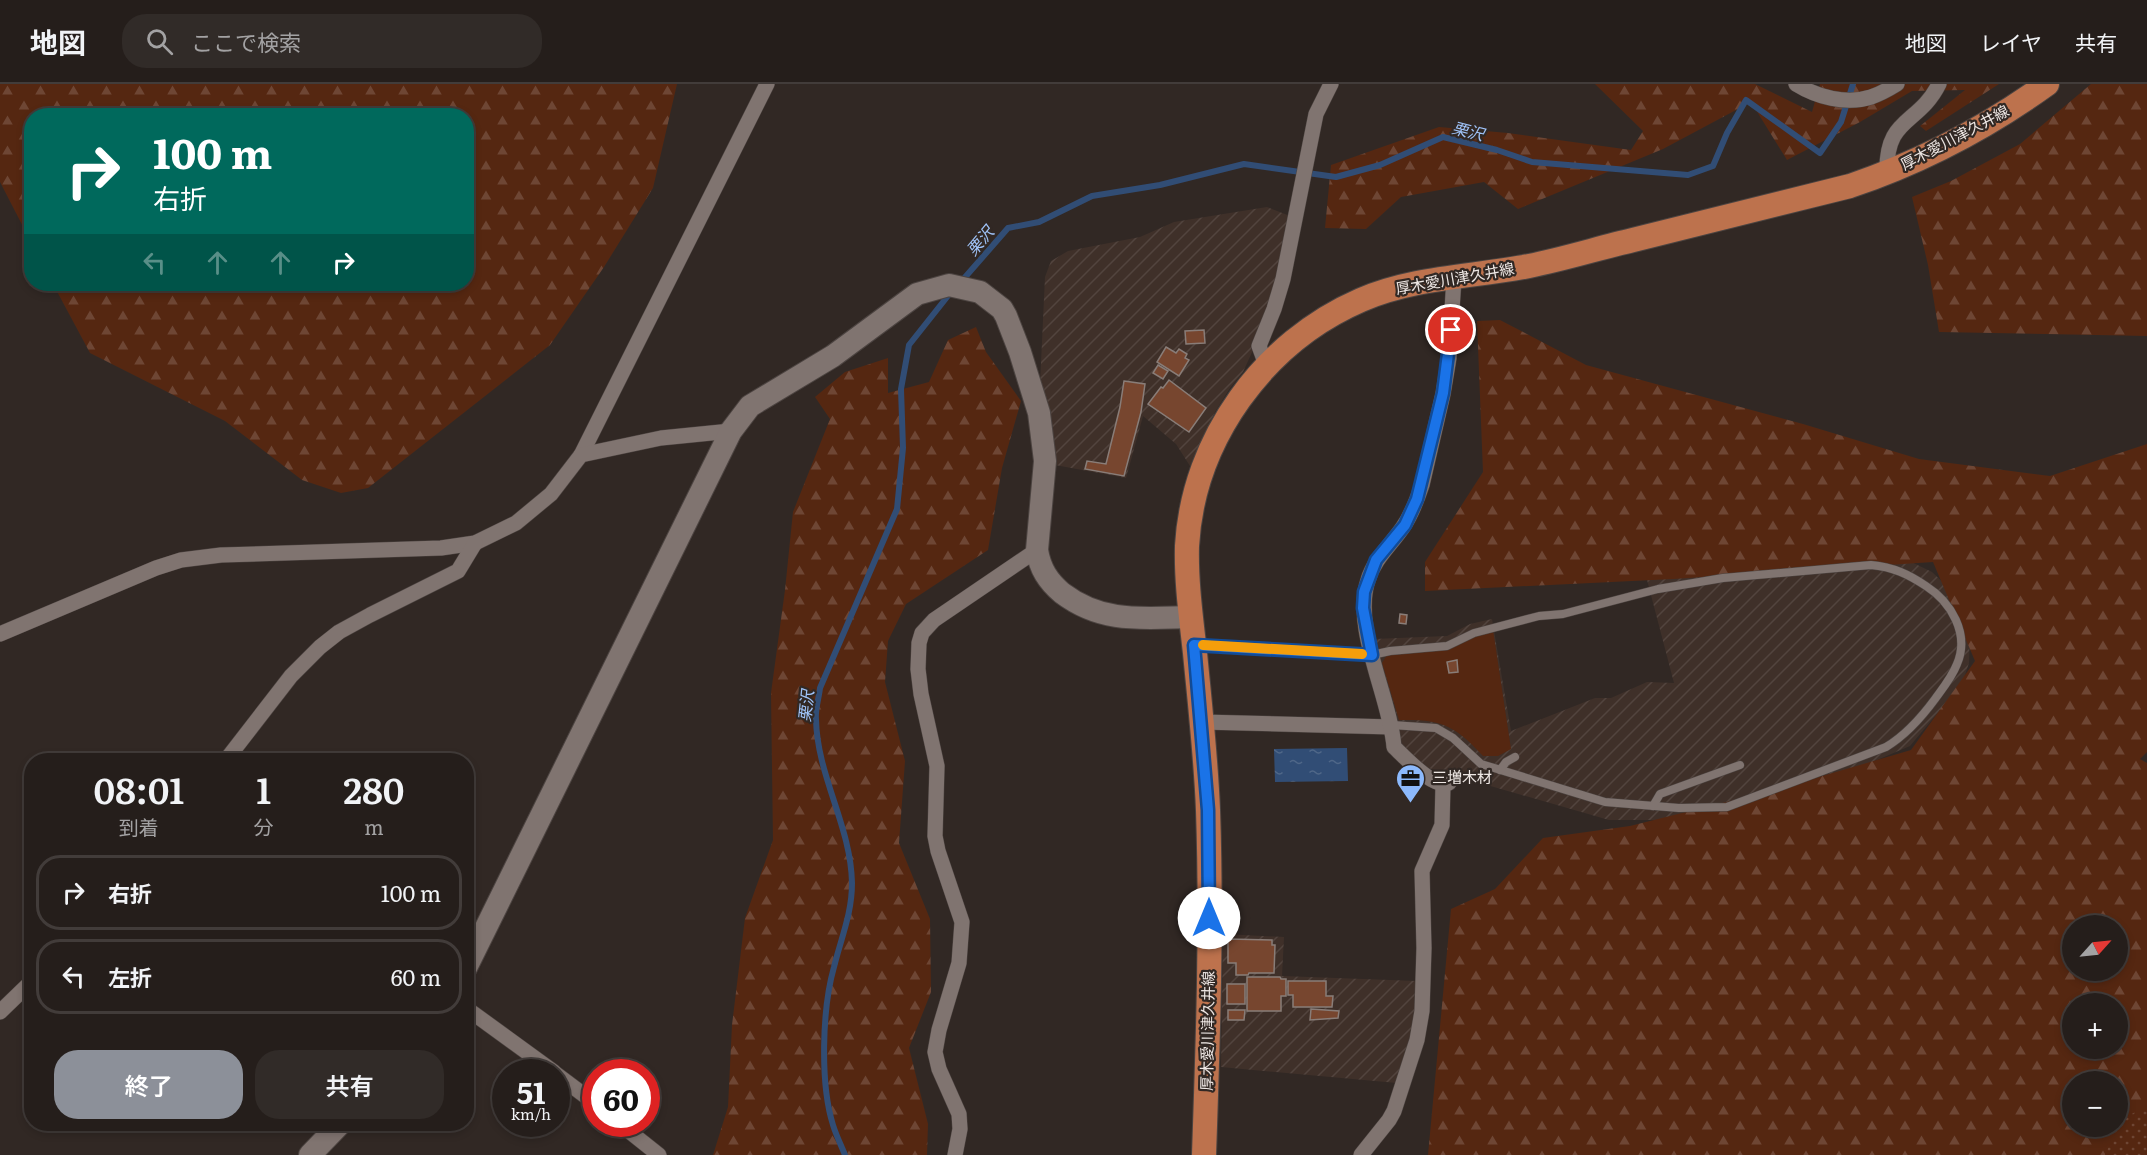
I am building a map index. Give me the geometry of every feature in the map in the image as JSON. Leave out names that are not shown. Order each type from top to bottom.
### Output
[{"type":"main road","name":"厚木愛川津久井線","points":[[1204,1155],[1209,1018],[1208,810],[1188,584],[1188,543],[1199,480],[1209,453],[1247,388],[1266,365],[1299,336],[1342,308],[1384,291],[1548,262],[1850,186],[1887,174],[1919,160],[1973,131],[2047,84]]},
{"type":"street","points":[[0,634],[156,568],[181,560],[221,555],[441,548],[475,543],[499,533],[534,509],[551,494],[581,455],[767,84]]},
{"type":"street","points":[[1266,365],[1259,346],[1281,287],[1316,114],[1331,84]]},
{"type":"street","points":[[1796,84],[1819,96],[1835,99],[1862,99],[1876,95],[1897,84]]},
{"type":"street","points":[[1887,174],[1887,148],[1894,133],[1926,104],[1939,84]]},
{"type":"street","points":[[1361,1155],[1394,1111],[1417,1040],[1423,990],[1422,871],[1442,825],[1446,784],[1433,782],[1394,747],[1392,726],[1372,655],[1363,608],[1364,592],[1376,560],[1401,531],[1422,485],[1449,358],[1454,278]]},
{"type":"street","points":[[474,952],[731,431],[750,406],[832,356],[917,294],[956,286],[980,292],[1002,309],[1006,316],[1039,413],[1045,461],[1037,550],[1047,579],[1073,601],[1099,614],[1122,618],[1191,617]]},
{"type":"street","points":[[581,455],[661,438],[731,431]]},
{"type":"street","points":[[231,753],[291,676],[320,647],[339,632],[458,571],[475,543]]},
{"type":"street","points":[[955,1155],[960,1129],[959,1114],[939,1069],[936,1052],[939,1030],[959,963],[962,922],[936,844],[938,766],[921,694],[918,669],[919,643],[922,633],[934,620],[1037,550]]},
{"type":"street","points":[[1202,722],[1392,726]]},
{"type":"street","points":[[0,1012],[24,989]]},
{"type":"street","points":[[474,1014],[536,1059]]},
{"type":"street","points":[[570,1084],[582,1093]]},
{"type":"street","points":[[310,1155],[333,1131]]},
{"type":"street","points":[[636,1137],[659,1155]]},
{"type":"lane","points":[[1194,645],[1372,655],[1390,651],[1447,646],[1474,633],[1539,616],[1563,614],[1658,589],[1723,578],[1871,565],[1889,567],[1907,573],[1939,594],[1950,608],[1959,627],[1958,663],[1927,710],[1902,736],[1894,742],[1727,807],[1679,808],[1605,802],[1481,764],[1454,738],[1436,728],[1392,726]]},
{"type":"lane","points":[[1500,770],[1506,762],[1515,757]]},
{"type":"lane","points":[[1653,806],[1660,794],[1740,765]]},
{"type":"shaded area","points":[[1267,207],[1290,216],[1271,302],[1243,372],[1215,412],[1190,466],[1176,444],[1143,416],[1126,478],[1055,465],[1053,434],[1040,385],[1045,277],[1051,261],[1068,251],[1140,237],[1174,222]]},
{"type":"shaded area","points":[[1903,558],[1932,572],[1952,591],[1970,632],[1969,663],[1962,684],[1910,746],[1729,820],[1609,820],[1428,768],[1402,748],[1396,712],[1374,639],[1447,636],[1470,624],[1492,619],[1511,731],[1595,698],[1611,698],[1647,682],[1674,683],[1646,576]]},
{"type":"shaded area","points":[[1223,934],[1284,937],[1282,976],[1417,981],[1416,1016],[1397,1083],[1221,1067]]},
{"type":"green space","points":[[0,84],[677,84],[653,188],[604,267],[550,345],[368,488],[341,493],[302,480],[225,421],[90,353],[57,291],[474,291],[474,108],[24,108],[24,228],[0,182]]},
{"type":"green space","points":[[1595,84],[1755,84],[1812,112],[1820,84],[1999,84],[1926,131],[1920,126],[1965,90],[1912,91],[1860,122],[1787,160],[1751,102],[1663,149],[1518,209],[1484,182],[1401,197],[1366,229],[1325,228],[1331,165],[1439,127],[1508,133],[1631,150],[1643,131]]},
{"type":"green space","points":[[2091,84],[2147,84],[2147,336],[1939,332],[1928,265],[1912,197],[1951,181],[2020,144]]},
{"type":"green space","points":[[1500,320],[1586,365],[1803,424],[1919,459],[2050,476],[2147,444],[2147,752],[2140,759],[2147,763],[2147,1105],[2128,1116],[2128,1071],[2062,1071],[2062,1137],[2113,1137],[2105,1155],[1428,1155],[1451,909],[1495,889],[1543,838],[1630,826],[1778,789],[1911,750],[1975,661],[1933,562],[1673,579],[1425,591],[1425,562],[1483,472],[1477,321]]},
{"type":"green space","points":[[976,327],[986,352],[1021,401],[1002,468],[988,550],[906,604],[888,641],[885,682],[905,761],[899,843],[930,919],[931,992],[909,1048],[928,1124],[927,1155],[713,1155],[728,1107],[732,1025],[745,918],[773,840],[771,693],[793,512],[830,419],[815,397],[845,372],[888,358],[888,393],[929,382],[948,340]]},
{"type":"green space","points":[[1493,630],[1511,749],[1498,756],[1483,756],[1464,737],[1446,726],[1426,721],[1399,720],[1382,663],[1387,655],[1448,648],[1476,634]]},
{"type":"green space","points":[[2147,1093],[2147,1155],[2081,1155],[2093,1137],[2128,1137],[2128,1103]]},
{"type":"water","points":[[1347,748],[1348,781],[1275,782],[1274,749]]},
{"type":"building","points":[[1204,330],[1205,343],[1186,344],[1185,331]]},
{"type":"building","points":[[1166,347],[1176,353],[1179,349],[1187,354],[1185,358],[1189,360],[1179,376],[1157,362]]},
{"type":"building","points":[[1158,365],[1168,371],[1163,379],[1153,373]]},
{"type":"building","points":[[1169,380],[1206,408],[1189,432],[1148,404]]},
{"type":"building","points":[[1124,381],[1145,384],[1141,412],[1124,476],[1085,469],[1087,461],[1106,464]]},
{"type":"building","points":[[1400,614],[1407,615],[1406,624],[1399,623]]},
{"type":"building","points":[[1457,660],[1458,672],[1449,673],[1447,662]]},
{"type":"building","points":[[1228,939],[1272,940],[1272,945],[1275,945],[1274,973],[1236,975],[1236,963],[1228,963]]},
{"type":"building","points":[[1247,977],[1286,979],[1286,996],[1281,996],[1281,1011],[1247,1011]]},
{"type":"building","points":[[1288,981],[1326,981],[1326,996],[1333,996],[1332,1007],[1293,1007],[1293,995],[1288,995]]},
{"type":"building","points":[[1227,984],[1245,984],[1245,1004],[1227,1004]]},
{"type":"building","points":[[1311,1009],[1339,1011],[1338,1018],[1310,1020]]},
{"type":"building","points":[[1228,1010],[1245,1010],[1244,1020],[1228,1020]]},
{"type":"waterway","name":"栗沢","points":[[960,283],[1008,228],[1039,222],[1092,196],[1160,185],[1244,164],[1336,177],[1380,165],[1443,137],[1497,150],[1532,162],[1688,175],[1713,166],[1727,133],[1746,100],[1820,153],[1841,122],[1853,84]]},
{"type":"waterway","name":"栗沢","points":[[845,1155],[834,1129],[829,1108],[824,1046],[830,984],[848,916],[852,883],[846,841],[822,761],[816,711],[820,688],[897,509],[903,448],[901,389],[909,345],[951,292]]},
{"type":"slow traffic","points":[[1203,645],[1362,654]]},
{"type":"place","name":"三増木材","points":[[1411,804]]},
{"type":"route","points":[[1209,918],[1208,810],[1194,645],[1372,655],[1363,608],[1364,592],[1376,560],[1405,525],[1417,499],[1443,393],[1451,330]]}]
